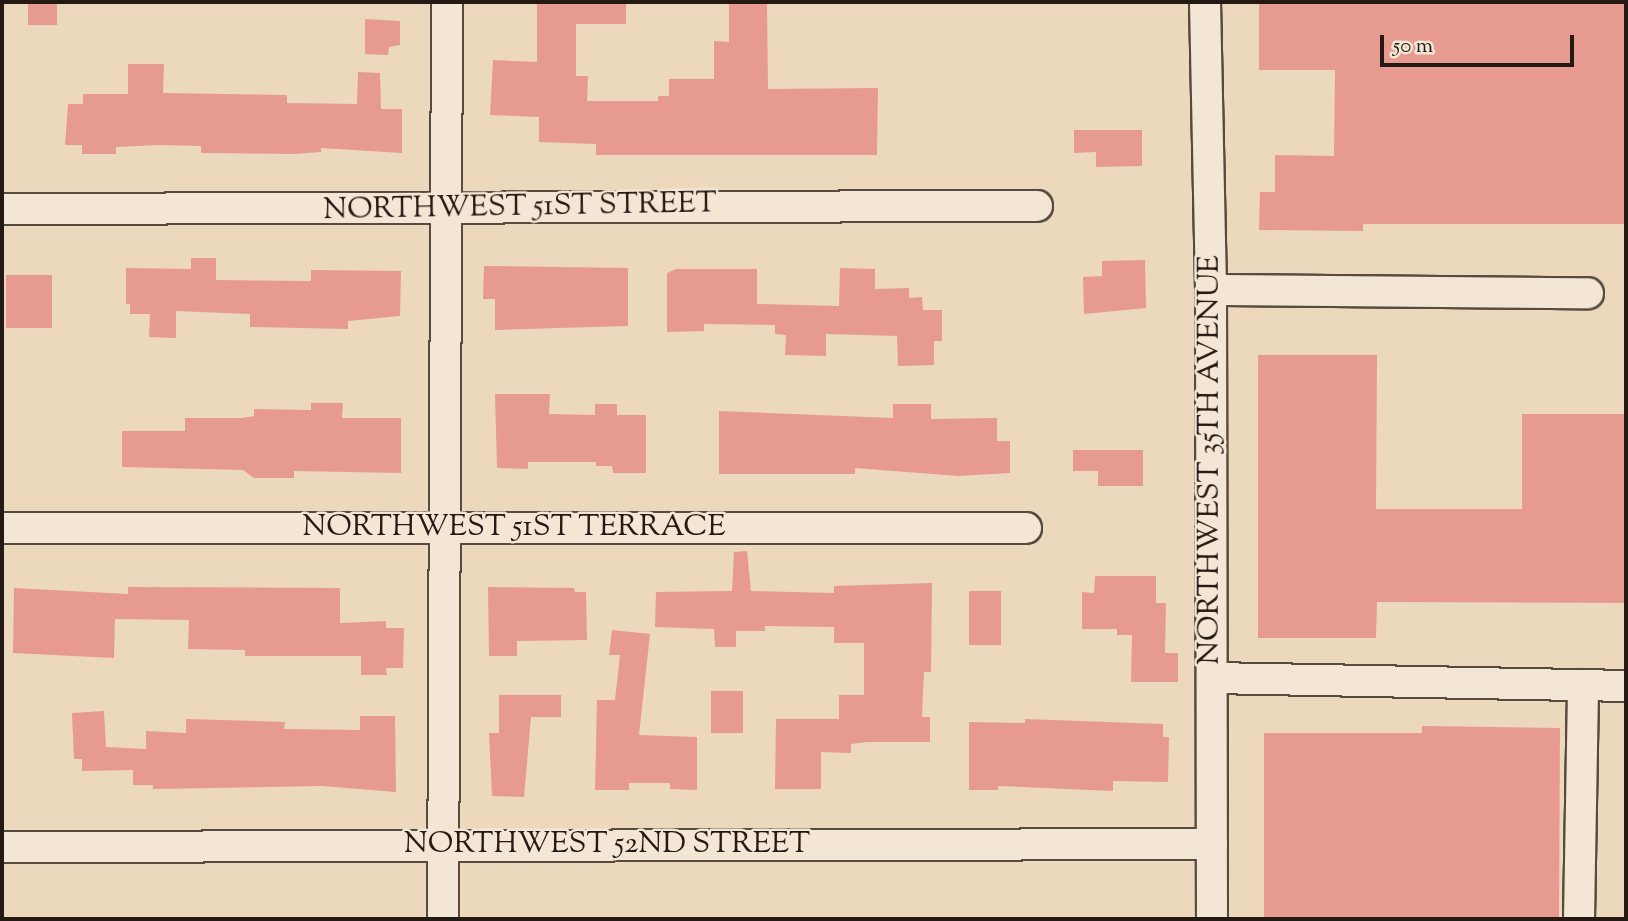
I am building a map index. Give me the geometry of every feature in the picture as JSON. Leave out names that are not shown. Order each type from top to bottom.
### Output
[{"type":"street","points":[[443,919],[447,528],[447,2]]},
{"type":"street","name":"NORTHWEST 35TH AVENUE","points":[[1205,2],[1211,290],[1212,919]]},
{"type":"street","name":"NORTHWEST 51ST STREET","points":[[2,209],[448,211],[864,204],[1037,206]]},
{"type":"street","points":[[1211,290],[1588,293]]},
{"type":"street","name":"NORTHWEST 51ST TERRACE","points":[[2,528],[1026,528]]},
{"type":"street","points":[[1212,678],[1626,685]]},
{"type":"street","points":[[1579,919],[1583,685]]},
{"type":"street","name":"NORTHWEST 52ND STREET","points":[[2,847],[1212,844]]},
{"type":"building","points":[[28,2],[57,2],[57,25],[28,25]]},
{"type":"building","points":[[537,2],[626,2],[626,24],[576,24],[576,76],[588,76],[587,101],[658,101],[658,96],[669,96],[669,79],[714,79],[714,41],[729,42],[729,2],[767,2],[768,89],[878,88],[877,155],[596,155],[596,144],[539,142],[539,117],[490,115],[493,60],[537,62]]},
{"type":"building","points":[[1259,2],[1626,2],[1626,224],[1363,224],[1363,231],[1259,230],[1260,192],[1275,192],[1275,155],[1334,156],[1335,70],[1259,70]]},
{"type":"building","points":[[365,19],[400,21],[400,45],[389,47],[388,55],[365,54]]},
{"type":"building","points":[[128,64],[164,64],[163,93],[287,95],[287,103],[357,104],[358,72],[380,73],[381,109],[402,109],[402,153],[321,148],[321,152],[294,154],[201,153],[201,146],[159,145],[116,147],[116,154],[82,154],[82,145],[65,145],[68,104],[83,104],[83,94],[128,94]]},
{"type":"building","points":[[1074,130],[1142,130],[1142,166],[1096,167],[1096,152],[1074,153]]},
{"type":"building","points":[[191,258],[216,258],[216,280],[311,281],[311,270],[401,271],[400,316],[348,321],[348,329],[250,327],[250,314],[176,311],[176,338],[149,337],[150,314],[130,314],[130,304],[126,304],[126,268],[191,269]]},
{"type":"building","points":[[1145,260],[1146,308],[1084,314],[1083,277],[1102,276],[1102,261]]},
{"type":"building","points":[[484,266],[628,268],[628,326],[495,330],[495,299],[483,299]]},
{"type":"building","points":[[840,268],[875,269],[875,289],[909,288],[909,298],[922,297],[923,310],[942,310],[942,341],[934,341],[934,365],[898,366],[897,336],[826,334],[826,356],[785,355],[786,335],[775,334],[775,325],[704,324],[704,331],[667,332],[667,273],[676,269],[757,269],[757,304],[839,306]]},
{"type":"building","points":[[6,275],[52,275],[52,328],[6,328]]},
{"type":"building","points":[[1258,355],[1377,355],[1376,509],[1522,509],[1522,414],[1626,414],[1626,603],[1377,602],[1376,638],[1258,638]]},
{"type":"building","points":[[495,394],[550,394],[549,414],[595,415],[595,404],[617,404],[617,415],[646,415],[646,473],[613,473],[612,466],[596,466],[596,462],[528,462],[528,469],[497,468]]},
{"type":"building","points":[[311,403],[343,403],[342,418],[401,418],[401,473],[294,471],[294,478],[254,478],[243,470],[122,467],[122,431],[185,431],[185,418],[243,418],[254,416],[254,409],[311,410]]},
{"type":"building","points":[[893,404],[931,404],[931,419],[997,418],[997,441],[1010,441],[1010,473],[958,476],[855,468],[855,474],[719,474],[719,411],[893,418]]},
{"type":"building","points":[[1073,450],[1143,450],[1143,486],[1098,486],[1098,471],[1073,471]]},
{"type":"building","points":[[747,551],[751,591],[834,593],[834,586],[932,583],[931,672],[924,672],[922,717],[930,717],[930,742],[867,742],[851,744],[851,753],[821,752],[821,789],[775,789],[776,719],[839,719],[839,695],[864,695],[864,643],[834,643],[834,627],[765,626],[765,631],[736,631],[736,647],[715,647],[714,629],[655,627],[656,592],[732,591],[734,552]]},
{"type":"building","points":[[1095,576],[1156,576],[1156,603],[1166,603],[1165,653],[1178,653],[1178,682],[1131,682],[1132,635],[1117,635],[1117,629],[1082,629],[1082,592],[1094,593]]},
{"type":"building","points":[[128,587],[340,588],[340,623],[386,621],[386,628],[404,628],[403,668],[386,668],[387,675],[361,675],[361,656],[245,656],[245,650],[188,649],[189,620],[115,619],[114,658],[13,653],[14,588],[128,594]]},
{"type":"building","points":[[488,587],[574,588],[575,592],[586,592],[587,640],[517,641],[517,656],[489,656]]},
{"type":"building","points":[[969,591],[1001,591],[1001,645],[969,645]]},
{"type":"building","points":[[612,630],[650,634],[639,735],[697,737],[697,790],[670,789],[670,783],[629,783],[629,790],[595,790],[597,700],[615,700],[620,655],[609,655]]},
{"type":"building","points":[[711,691],[743,691],[743,733],[711,733]]},
{"type":"building","points":[[499,695],[561,695],[561,717],[531,717],[524,797],[492,796],[489,733],[499,733]]},
{"type":"building","points":[[104,711],[106,747],[146,749],[146,731],[186,733],[186,719],[285,722],[284,729],[360,730],[360,716],[395,716],[396,792],[322,786],[153,789],[153,785],[133,785],[133,770],[82,771],[82,759],[74,759],[72,713]]},
{"type":"building","points":[[1025,719],[1163,724],[1163,737],[1169,737],[1168,782],[1113,781],[1113,791],[998,786],[998,790],[969,790],[969,722],[1025,723]]},
{"type":"building","points":[[1422,726],[1560,728],[1559,919],[1264,919],[1264,733],[1422,733]]}]
